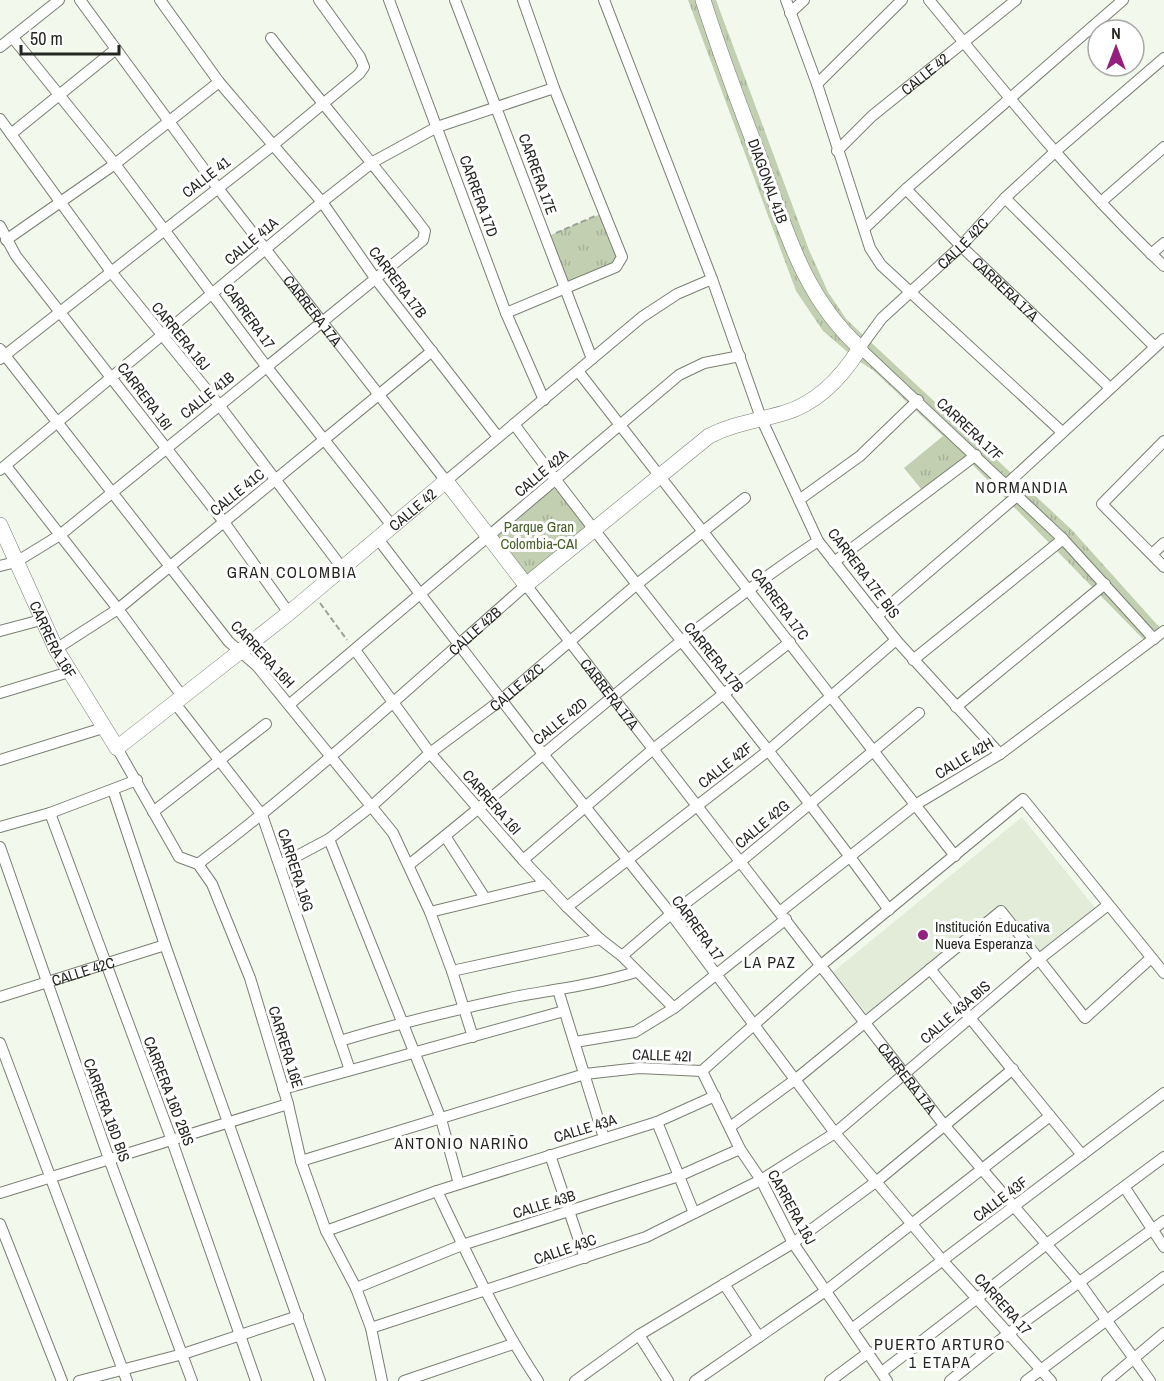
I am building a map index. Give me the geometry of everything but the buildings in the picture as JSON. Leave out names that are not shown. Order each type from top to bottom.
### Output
[{"type":"street","points":[[0,47],[59,0]]},
{"type":"street","name":"CARRERA 17A","points":[[80,0],[217,187],[696,807],[783,915],[944,1125],[1048,1243],[1079,1282],[1104,1320],[1150,1381]]},
{"type":"street","name":"CARRERA 17B","points":[[160,0],[219,82],[322,202],[375,278],[498,437]]},
{"type":"street","name":"CALLE 41","points":[[2,354],[112,273],[165,228],[272,146],[364,67],[319,0]]},
{"type":"street","name":"CARRERA 17D","points":[[389,0],[506,313],[544,400]]},
{"type":"street","name":"CARRERA 17E","points":[[455,0],[592,359]]},
{"type":"street","points":[[506,313],[620,263],[622,257],[554,88],[523,0]]},
{"type":"street","name":"CARRERA 17E BIS","points":[[604,0],[712,279],[761,418],[818,541],[913,660],[1000,754]]},
{"type":"street","name":"DIAGONAL 41B","points":[[703,0],[789,238],[810,287],[837,327],[860,348]]},
{"type":"street","points":[[786,0],[817,84],[870,248],[881,265],[1062,432]]},
{"type":"street","points":[[790,13],[804,0]]},
{"type":"street","points":[[817,84],[902,0]]},
{"type":"street","points":[[929,0],[1009,99],[1057,150],[1101,202],[1164,266]]},
{"type":"street","name":"CALLE 42","points":[[837,151],[872,116],[1016,0]]},
{"type":"street","points":[[865,228],[906,189],[1122,0]]},
{"type":"street","name":"CARRERA 17","points":[[14,38],[61,94],[165,228],[266,366],[393,527]]},
{"type":"street","points":[[271,38],[321,103],[373,162]]},
{"type":"street","points":[[11,134],[116,49]]},
{"type":"street","name":"CALLE 42C","points":[[761,418],[787,412],[820,395],[840,377],[870,331],[909,290],[961,246],[1005,198],[1057,150],[1164,58]]},
{"type":"street","points":[[6,240],[115,164],[219,82]]},
{"type":"street","name":"CALLE 41A","points":[[3,468],[111,376],[373,162],[437,127],[554,88]]},
{"type":"street","name":"CARRERA 16J","points":[[0,119],[112,273],[219,405],[342,569]]},
{"type":"street","points":[[1101,202],[1164,147]]},
{"type":"street","name":"CALLE 41B","points":[[0,566],[16,562],[60,535],[425,236],[425,231],[373,162]]},
{"type":"street","name":"CARRERA 17A","points":[[906,189],[961,246],[1109,387]]},
{"type":"street","points":[[1005,198],[1159,342],[1007,484]]},
{"type":"street","name":"CARRERA 16I","points":[[0,226],[16,256],[224,522],[289,613]]},
{"type":"street","points":[[1151,254],[1164,243]]},
{"type":"street","name":"CALLE 42","points":[[117,747],[289,613],[642,317],[677,294],[712,279]]},
{"type":"street","name":"CARRERA 17F","points":[[860,348],[1063,538],[1154,639]]},
{"type":"street","name":"CALLE 41C","points":[[56,649],[118,609],[171,567],[432,351]]},
{"type":"street","name":"CARRERA 16H","points":[[2,354],[58,421],[111,493],[239,652],[257,666],[290,704],[373,805],[393,833],[410,864],[430,912],[473,1037]]},
{"type":"street","name":"CALLE 42A","points":[[290,704],[690,368],[740,356]]},
{"type":"street","name":"CARRERA 17C","points":[[578,371],[956,856]]},
{"type":"street","points":[[799,500],[860,456],[918,400]]},
{"type":"street","name":"CALLE 42B","points":[[198,864],[333,756],[526,585],[709,436],[743,421],[761,418]]},
{"type":"street","name":"CARRERA 17B","points":[[514,424],[636,585],[811,802],[889,910]]},
{"type":"street","points":[[1164,441],[1102,504],[1164,567]]},
{"type":"street","points":[[834,562],[976,456]]},
{"type":"street","name":"CARRERA 16G","points":[[3,468],[60,535],[118,609],[178,699],[262,815],[350,1070]]},
{"type":"street","points":[[877,616],[1018,495]]},
{"type":"street","name":"CALLE 42C","points":[[279,865],[329,839],[373,805],[430,753],[501,700],[636,585],[745,498]]},
{"type":"street","name":"CARRERA 16F","points":[[0,525],[56,649],[103,728],[117,747]]},
{"type":"street","points":[[913,660],[1063,538]]},
{"type":"street","name":"CARRERA 17","points":[[378,539],[422,593],[543,754],[671,914],[836,1133],[943,1261],[1051,1381]]},
{"type":"street","name":"CALLE 42D","points":[[410,864],[748,587],[818,541]]},
{"type":"street","points":[[1152,555],[1164,543]]},
{"type":"street","points":[[956,707],[1105,584]]},
{"type":"street","points":[[0,631],[41,620]]},
{"type":"street","name":"CALLE 42H","points":[[575,1042],[635,1032],[674,1008],[715,975],[849,855],[915,805],[1000,754],[1164,631]]},
{"type":"street","name":"CALLE 42F","points":[[567,907],[769,750],[896,640]]},
{"type":"street","points":[[523,860],[652,750],[790,642]]},
{"type":"street","name":"CARRERA 16I","points":[[355,650],[430,753],[523,860],[567,907],[600,939],[622,956],[674,1008]]},
{"type":"street","points":[[0,693],[69,672]]},
{"type":"street","name":"CALLE 42G","points":[[622,956],[671,914],[740,862],[919,712]]},
{"type":"street","points":[[153,812],[266,724]]},
{"type":"street","points":[[0,760],[103,728]]},
{"type":"street","name":"CARRERA 16E","points":[[117,747],[179,857],[198,864],[212,884],[250,978],[288,1104],[301,1161],[326,1231],[356,1288],[371,1328],[382,1381]]},
{"type":"street","points":[[0,827],[50,813],[137,780]]},
{"type":"street","points":[[113,790],[165,945],[320,1381]]},
{"type":"street","name":"CALLE 42I","points":[[301,1161],[585,1074],[639,1068],[702,1071],[820,966],[1023,799],[1108,905]]},
{"type":"street","name":"CARRERA 16D 2BIS","points":[[50,813],[171,1138],[256,1381]]},
{"type":"street","points":[[445,836],[484,898]]},
{"type":"street","points":[[329,839],[441,1119],[459,1184]]},
{"type":"street","name":"CARRERA 16D BIS","points":[[0,847],[109,1159],[192,1381]]},
{"type":"street","points":[[430,912],[546,884]]},
{"type":"street","points":[[1108,905],[1164,973]]},
{"type":"street","name":"CALLE 43A BIS","points":[[761,1180],[836,1133],[1038,960],[1108,905]]},
{"type":"street","points":[[730,1127],[796,1079],[1001,911],[1085,1018],[1151,958]]},
{"type":"street","points":[[452,971],[600,939]]},
{"type":"street","name":"CALLE 42C","points":[[0,998],[165,945]]},
{"type":"street","points":[[930,969],[1082,1155]]},
{"type":"street","points":[[340,1041],[403,1021],[597,984],[636,972]]},
{"type":"street","points":[[558,990],[604,1138]]},
{"type":"street","points":[[283,1089],[564,1011]]},
{"type":"street","points":[[0,1043],[127,1381]]},
{"type":"street","points":[[575,1381],[639,1335],[794,1243],[877,1181],[1013,1069]]},
{"type":"street","name":"CARRERA 16J","points":[[702,1071],[740,1149],[761,1180],[794,1243],[885,1376]]},
{"type":"street","name":"CALLE 43F","points":[[853,1328],[1164,1093]]},
{"type":"street","name":"CALLE 43A","points":[[326,1231],[437,1191],[657,1122],[715,1096]]},
{"type":"street","points":[[0,1193],[171,1138],[288,1104]]},
{"type":"street","points":[[695,1381],[827,1290],[1050,1116]]},
{"type":"street","points":[[657,1122],[694,1213]]},
{"type":"street","name":"CALLE 43B","points":[[356,1288],[462,1245],[679,1176],[740,1149]]},
{"type":"street","points":[[550,1155],[585,1258]]},
{"type":"street","points":[[885,1376],[1048,1243],[1164,1158]]},
{"type":"street","name":"CALLE 43C","points":[[371,1328],[646,1237],[761,1180]]},
{"type":"street","points":[[1125,1188],[1164,1247]]},
{"type":"street","points":[[437,1191],[485,1292],[513,1344],[538,1381]]},
{"type":"street","points":[[950,1381],[1009,1333],[1164,1221]]},
{"type":"street","points":[[0,1224],[62,1381]]},
{"type":"street","points":[[1026,1381],[1164,1276]]},
{"type":"street","points":[[724,1284],[759,1337]]},
{"type":"street","points":[[79,1381],[183,1353],[298,1316]]},
{"type":"street","points":[[1107,1381],[1164,1333]]},
{"type":"street","points":[[639,1335],[668,1381]]},
{"type":"street","points":[[404,1381],[513,1344]]},
{"type":"street","points":[[830,1381],[869,1352]]},
{"type":"path","points":[[546,237],[603,213]]},
{"type":"path","points":[[312,594],[355,650]]},
{"type":"shaded area","name":"Institución Educativa Nueva Esperanza","points":[[1022,817],[1096,909],[1042,956],[1001,910],[867,1014],[833,972]]},
{"type":"green space","points":[[688,0],[716,0],[809,250],[828,292],[847,320],[1072,530],[1161,629],[1145,641],[969,461],[926,495],[904,468],[943,436],[873,370],[857,360],[823,331],[796,291]]},
{"type":"green space","points":[[603,213],[620,263],[565,289],[546,237]]},
{"type":"green space","name":"Parque Gran Colombia-CAI","points":[[555,481],[593,530],[526,585],[488,537]]},
{"type":"place","name":"Institución Educativa Nueva Esperanza","points":[[923,935]]},
{"type":"district","name":"NORMANDIA","points":[[1022,487]]},
{"type":"district","name":"GRAN COLOMBIA","points":[[292,572]]},
{"type":"district","name":"LA PAZ","points":[[770,962]]},
{"type":"district","name":"ANTONIO NARIÑO","points":[[462,1143]]},
{"type":"district","name":"PUERTO ARTURO 1 ETAPA","points":[[940,1353]]}]
